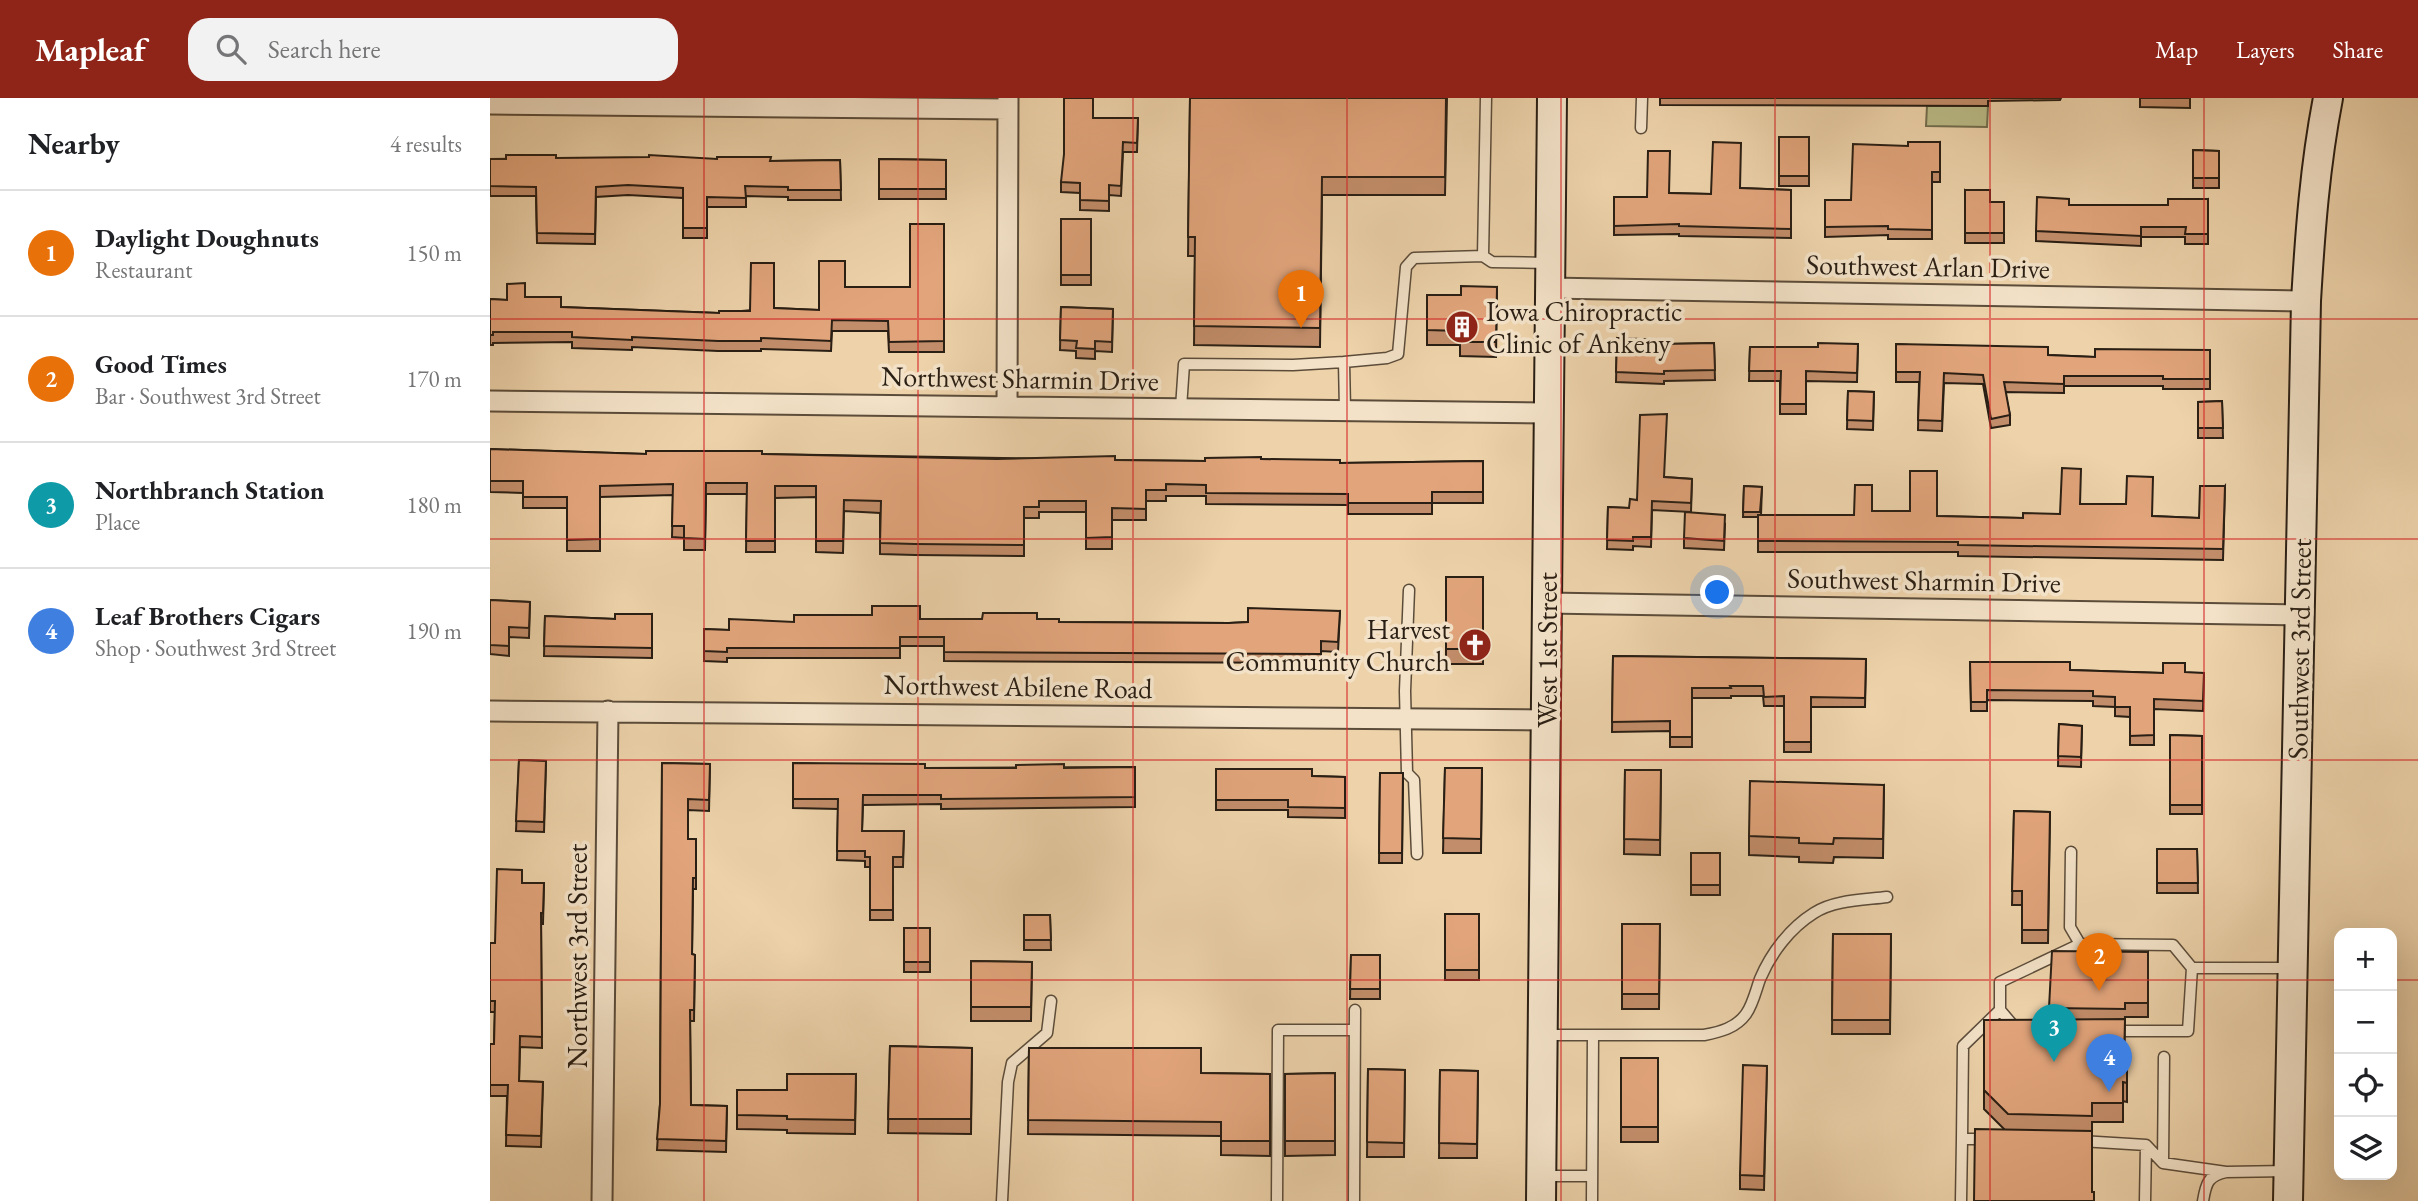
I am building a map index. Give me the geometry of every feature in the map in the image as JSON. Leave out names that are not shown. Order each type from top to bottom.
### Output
[{"type":"street","name":"West 1st Street","points":[[1541,1188],[1552,98]]},
{"type":"street","name":"Southwest 3rd Street","points":[[2288,1201],[2306,301],[2313,198],[2328,98]]},
{"type":"street","points":[[490,104],[1008,104],[1007,405]]},
{"type":"street","name":"Southwest Arlan Drive","points":[[1550,275],[2306,301]]},
{"type":"street","name":"Northwest Sharmin Drive","points":[[490,401],[1549,412]]},
{"type":"street","name":"Southwest Sharmin Drive","points":[[1547,603],[2300,615]]},
{"type":"street","name":"Northwest Abilene Road","points":[[490,710],[1546,720]]},
{"type":"street","name":"Northwest 3rd Street","points":[[602,1201],[608,711]]},
{"type":"lane","points":[[1483,256],[1486,98]]},
{"type":"lane","points":[[1641,128],[1642,98]]},
{"type":"lane","points":[[1181,408],[1184,364],[1293,365],[1387,358],[1398,354],[1402,289],[1406,267],[1414,258],[1483,256],[1492,262],[1550,275]]},
{"type":"lane","points":[[1344,362],[1345,410]]},
{"type":"lane","points":[[1409,590],[1405,719],[1407,773],[1414,780],[1416,853]]},
{"type":"lane","points":[[2071,852],[2070,927],[2080,944]]},
{"type":"lane","points":[[1543,1035],[1704,1035],[1729,1029],[1746,1014],[1776,950],[1797,925],[1816,911],[1841,903],[1887,897]]},
{"type":"lane","points":[[2030,1030],[2016,1030],[2000,1010],[2000,982],[2080,944],[2173,945],[2192,968],[2188,1031],[2096,1031]]},
{"type":"lane","points":[[2192,968],[2292,968]]},
{"type":"lane","points":[[1002,1201],[1008,1082],[1012,1063],[1047,1033],[1051,1001]]},
{"type":"lane","points":[[1354,1201],[1355,1010]]},
{"type":"lane","points":[[1961,1201],[1963,1046],[2000,1010]]},
{"type":"lane","points":[[1277,1201],[1278,1030],[1355,1030]]},
{"type":"lane","points":[[1592,1201],[1593,1035]]},
{"type":"lane","points":[[2163,1163],[2164,1057]]},
{"type":"lane","points":[[1962,1139],[2002,1140]]},
{"type":"lane","points":[[2068,1141],[2146,1145],[2163,1163],[2226,1172],[2288,1171]]},
{"type":"lane","points":[[2145,1201],[2146,1145]]},
{"type":"lane","points":[[2203,1201],[2208,1179],[2226,1172]]},
{"type":"lane","points":[[1541,1188],[1592,1176]]},
{"type":"green space","points":[[1927,106],[1988,106],[1987,127],[1926,126]]},
{"type":"building","points":[[1064,98],[1093,98],[1093,118],[1138,118],[1137,143],[1123,142],[1121,186],[1109,185],[1109,201],[1080,200],[1080,183],[1061,182]]},
{"type":"building","points":[[1190,98],[1446,98],[1445,177],[1322,177],[1320,328],[1194,326],[1195,237],[1188,237]]},
{"type":"building","points":[[1779,137],[1809,137],[1809,176],[1779,176]]},
{"type":"building","points":[[1713,142],[1741,143],[1740,188],[1791,190],[1791,229],[1679,224],[1614,226],[1614,197],[1647,197],[1648,151],[1670,151],[1669,193],[1711,194]]},
{"type":"building","points":[[1908,142],[1940,142],[1940,172],[1932,172],[1932,230],[1888,229],[1888,226],[1825,227],[1825,200],[1851,200],[1853,144],[1908,146]]},
{"type":"building","points":[[2193,150],[2219,151],[2219,178],[2193,178]]},
{"type":"building","points":[[506,155],[556,155],[556,158],[649,155],[717,159],[771,157],[770,161],[840,160],[841,190],[788,190],[788,187],[745,186],[746,198],[707,197],[707,228],[683,228],[683,188],[628,185],[596,187],[595,234],[537,233],[536,187],[490,186],[490,159],[506,159]]},
{"type":"building","points":[[879,159],[946,160],[946,189],[879,189]]},
{"type":"building","points":[[1965,190],[1990,190],[1990,202],[2004,202],[2004,233],[1965,233]]},
{"type":"building","points":[[2037,197],[2069,199],[2069,205],[2168,205],[2168,199],[2208,199],[2208,234],[2185,234],[2186,227],[2141,227],[2141,236],[2036,231]]},
{"type":"building","points":[[1061,219],[1091,219],[1091,275],[1061,275]]},
{"type":"building","points":[[910,224],[944,224],[944,341],[889,342],[888,321],[832,320],[831,341],[761,338],[761,341],[718,341],[632,337],[632,340],[572,337],[572,332],[493,332],[493,335],[490,335],[490,299],[507,300],[507,284],[525,283],[525,297],[561,297],[561,307],[719,313],[750,311],[751,263],[774,263],[774,308],[819,310],[819,261],[845,261],[845,287],[910,287]]},
{"type":"building","name":"Iowa Chiropractic Clinic of Ankeny","points":[[1461,286],[1497,287],[1496,342],[1460,342],[1460,331],[1427,330],[1427,295],[1461,295]]},
{"type":"building","points":[[1061,307],[1113,309],[1112,342],[1095,341],[1095,349],[1076,348],[1077,341],[1060,340]]},
{"type":"building","points":[[1617,338],[1665,340],[1665,344],[1714,343],[1715,370],[1664,371],[1664,374],[1616,372]]},
{"type":"building","points":[[1818,343],[1858,344],[1857,373],[1806,371],[1806,404],[1780,404],[1781,371],[1749,371],[1750,347],[1818,347]]},
{"type":"building","points":[[1896,344],[2048,347],[2048,355],[2095,357],[2095,349],[2210,350],[2210,379],[2064,376],[2064,384],[2004,382],[2010,415],[1991,419],[1983,375],[1944,373],[1942,421],[1918,420],[1920,372],[1896,372]]},
{"type":"building","points":[[1848,391],[1874,392],[1873,421],[1847,420]]},
{"type":"building","points":[[2222,401],[2223,428],[2198,428],[2198,402]]},
{"type":"building","points":[[1667,414],[1664,477],[1692,479],[1691,503],[1652,501],[1651,537],[1633,537],[1633,541],[1607,540],[1608,507],[1629,508],[1630,499],[1637,500],[1640,415]]},
{"type":"building","points":[[490,449],[646,454],[646,451],[762,451],[762,454],[997,459],[1115,456],[1115,460],[1205,461],[1205,458],[1261,457],[1340,460],[1340,463],[1483,461],[1483,492],[1432,492],[1432,503],[1348,503],[1348,494],[1206,493],[1206,485],[1166,484],[1166,490],[1146,490],[1146,509],[1112,508],[1112,537],[1086,538],[1086,501],[1039,501],[1039,507],[1024,507],[1024,545],[880,543],[881,501],[844,500],[843,541],[816,541],[816,486],[775,486],[775,541],[746,541],[747,483],[706,483],[705,539],[684,538],[684,526],[672,526],[673,484],[600,486],[600,539],[567,540],[567,497],[523,497],[523,481],[490,481]]},
{"type":"building","points":[[2062,468],[2081,469],[2080,504],[2126,504],[2127,476],[2153,477],[2152,516],[2199,518],[2200,486],[2225,486],[2223,549],[1958,545],[1958,542],[1758,541],[1758,515],[1854,515],[1855,485],[1872,485],[1872,511],[1910,511],[1910,471],[1937,471],[1937,516],[2023,518],[2023,513],[2060,514]]},
{"type":"building","points":[[1744,486],[1762,487],[1760,512],[1743,512]]},
{"type":"building","points":[[1685,512],[1725,515],[1724,541],[1684,538]]},
{"type":"building","points":[[1446,577],[1483,577],[1483,649],[1446,649]]},
{"type":"building","points":[[490,600],[530,602],[529,628],[509,627],[509,646],[490,645]]},
{"type":"building","points":[[872,606],[920,606],[920,619],[982,619],[983,613],[1037,613],[1037,619],[1059,619],[1059,622],[1229,623],[1248,622],[1248,608],[1340,611],[1338,642],[1321,641],[1321,654],[944,652],[944,637],[900,637],[900,648],[727,648],[727,652],[704,651],[704,629],[729,630],[729,619],[794,622],[794,615],[872,615]]},
{"type":"building","points":[[615,614],[652,614],[652,648],[544,646],[545,616],[615,619]]},
{"type":"building","points":[[1613,656],[1866,659],[1865,698],[1811,697],[1811,742],[1784,742],[1784,696],[1764,697],[1763,686],[1692,688],[1692,737],[1670,737],[1670,721],[1612,722]]},
{"type":"building","points":[[1970,662],[2070,662],[2070,670],[2163,673],[2163,663],[2185,663],[2185,672],[2204,673],[2203,701],[2154,699],[2154,735],[2130,736],[2130,707],[2115,707],[2115,697],[2093,696],[2093,691],[1987,690],[1987,702],[1971,702]]},
{"type":"building","points":[[2059,724],[2082,726],[2081,757],[2058,756]]},
{"type":"building","points":[[2170,735],[2202,736],[2202,805],[2170,805]]},
{"type":"building","points":[[519,760],[546,761],[544,822],[516,821]]},
{"type":"building","points":[[662,763],[710,764],[709,800],[688,799],[688,839],[696,839],[692,954],[695,955],[694,1010],[690,1010],[691,1105],[727,1106],[726,1141],[657,1139],[660,1104]]},
{"type":"building","points":[[793,763],[925,764],[925,768],[1016,768],[1016,765],[1064,764],[1064,768],[1135,767],[1135,797],[941,799],[941,795],[863,795],[862,831],[904,831],[903,857],[893,857],[893,910],[870,910],[870,857],[865,857],[865,851],[837,851],[838,799],[793,799]]},
{"type":"building","points":[[1445,768],[1482,768],[1481,839],[1443,838]]},
{"type":"building","points":[[1216,769],[1312,769],[1312,776],[1345,777],[1345,808],[1288,807],[1288,800],[1216,800]]},
{"type":"building","points":[[1625,770],[1661,770],[1660,840],[1624,839]]},
{"type":"building","points":[[1380,773],[1403,773],[1402,853],[1379,853]]},
{"type":"building","points":[[1750,781],[1884,785],[1883,839],[1834,838],[1833,844],[1799,843],[1799,838],[1749,836]]},
{"type":"building","points":[[2014,811],[2050,812],[2048,930],[2022,930],[2022,891],[2012,891]]},
{"type":"building","points":[[2157,849],[2197,849],[2198,883],[2157,883]]},
{"type":"building","points":[[1691,853],[1720,853],[1720,885],[1691,885]]},
{"type":"building","points":[[497,869],[522,870],[522,883],[544,883],[541,913],[542,1037],[520,1036],[519,1081],[543,1082],[541,1136],[506,1135],[508,1085],[490,1085],[490,1044],[494,1044],[495,1001],[490,1001],[490,943],[495,943]]},
{"type":"building","points":[[1445,914],[1479,914],[1479,970],[1445,970]]},
{"type":"building","points":[[1024,915],[1050,915],[1051,940],[1024,940]]},
{"type":"building","points":[[1622,924],[1660,924],[1659,994],[1622,994]]},
{"type":"building","points":[[904,928],[930,928],[930,962],[904,962]]},
{"type":"building","points":[[1833,934],[1891,934],[1890,1020],[1832,1020]]},
{"type":"building","points":[[2052,951],[2148,952],[2148,1003],[2125,1003],[2125,1009],[2049,1008]]},
{"type":"building","points":[[1351,955],[1380,955],[1380,989],[1350,989]]},
{"type":"building","points":[[971,961],[1032,962],[1031,1007],[971,1007]]},
{"type":"building","points":[[2125,1019],[2124,1063],[2127,1063],[2127,1083],[2123,1082],[2123,1103],[2092,1103],[2092,1116],[2008,1114],[1984,1090],[1984,1020]]},
{"type":"building","points":[[890,1046],[972,1048],[971,1119],[888,1119]]},
{"type":"building","points":[[1029,1048],[1201,1048],[1201,1073],[1270,1074],[1270,1141],[1221,1141],[1221,1122],[1028,1120]]},
{"type":"building","points":[[1621,1058],[1658,1058],[1658,1127],[1621,1127]]},
{"type":"building","points":[[1743,1065],[1767,1066],[1764,1176],[1740,1175]]},
{"type":"building","points":[[1368,1069],[1405,1070],[1404,1143],[1367,1142]]},
{"type":"building","points":[[1440,1070],[1478,1071],[1477,1144],[1439,1143]]},
{"type":"building","points":[[1335,1073],[1335,1141],[1285,1141],[1285,1074]]},
{"type":"building","points":[[787,1074],[856,1074],[855,1120],[737,1115],[737,1090],[787,1090]]},
{"type":"building","points":[[1975,1129],[2092,1131],[2094,1201],[1974,1201]]},
{"type":"place","name":"Iowa Chiropractic Clinic of Ankeny","points":[[1462,327]]},
{"type":"place","name":"Daylight Doughnuts","points":[[1301,328]]},
{"type":"place","name":"Harvest Community Church","points":[[1475,645]]},
{"type":"place","name":"Good Times","points":[[2099,991]]},
{"type":"place","name":"Northbranch Station","points":[[2054,1062]]},
{"type":"place","name":"Leaf Brothers Cigars","points":[[2109,1092]]}]
